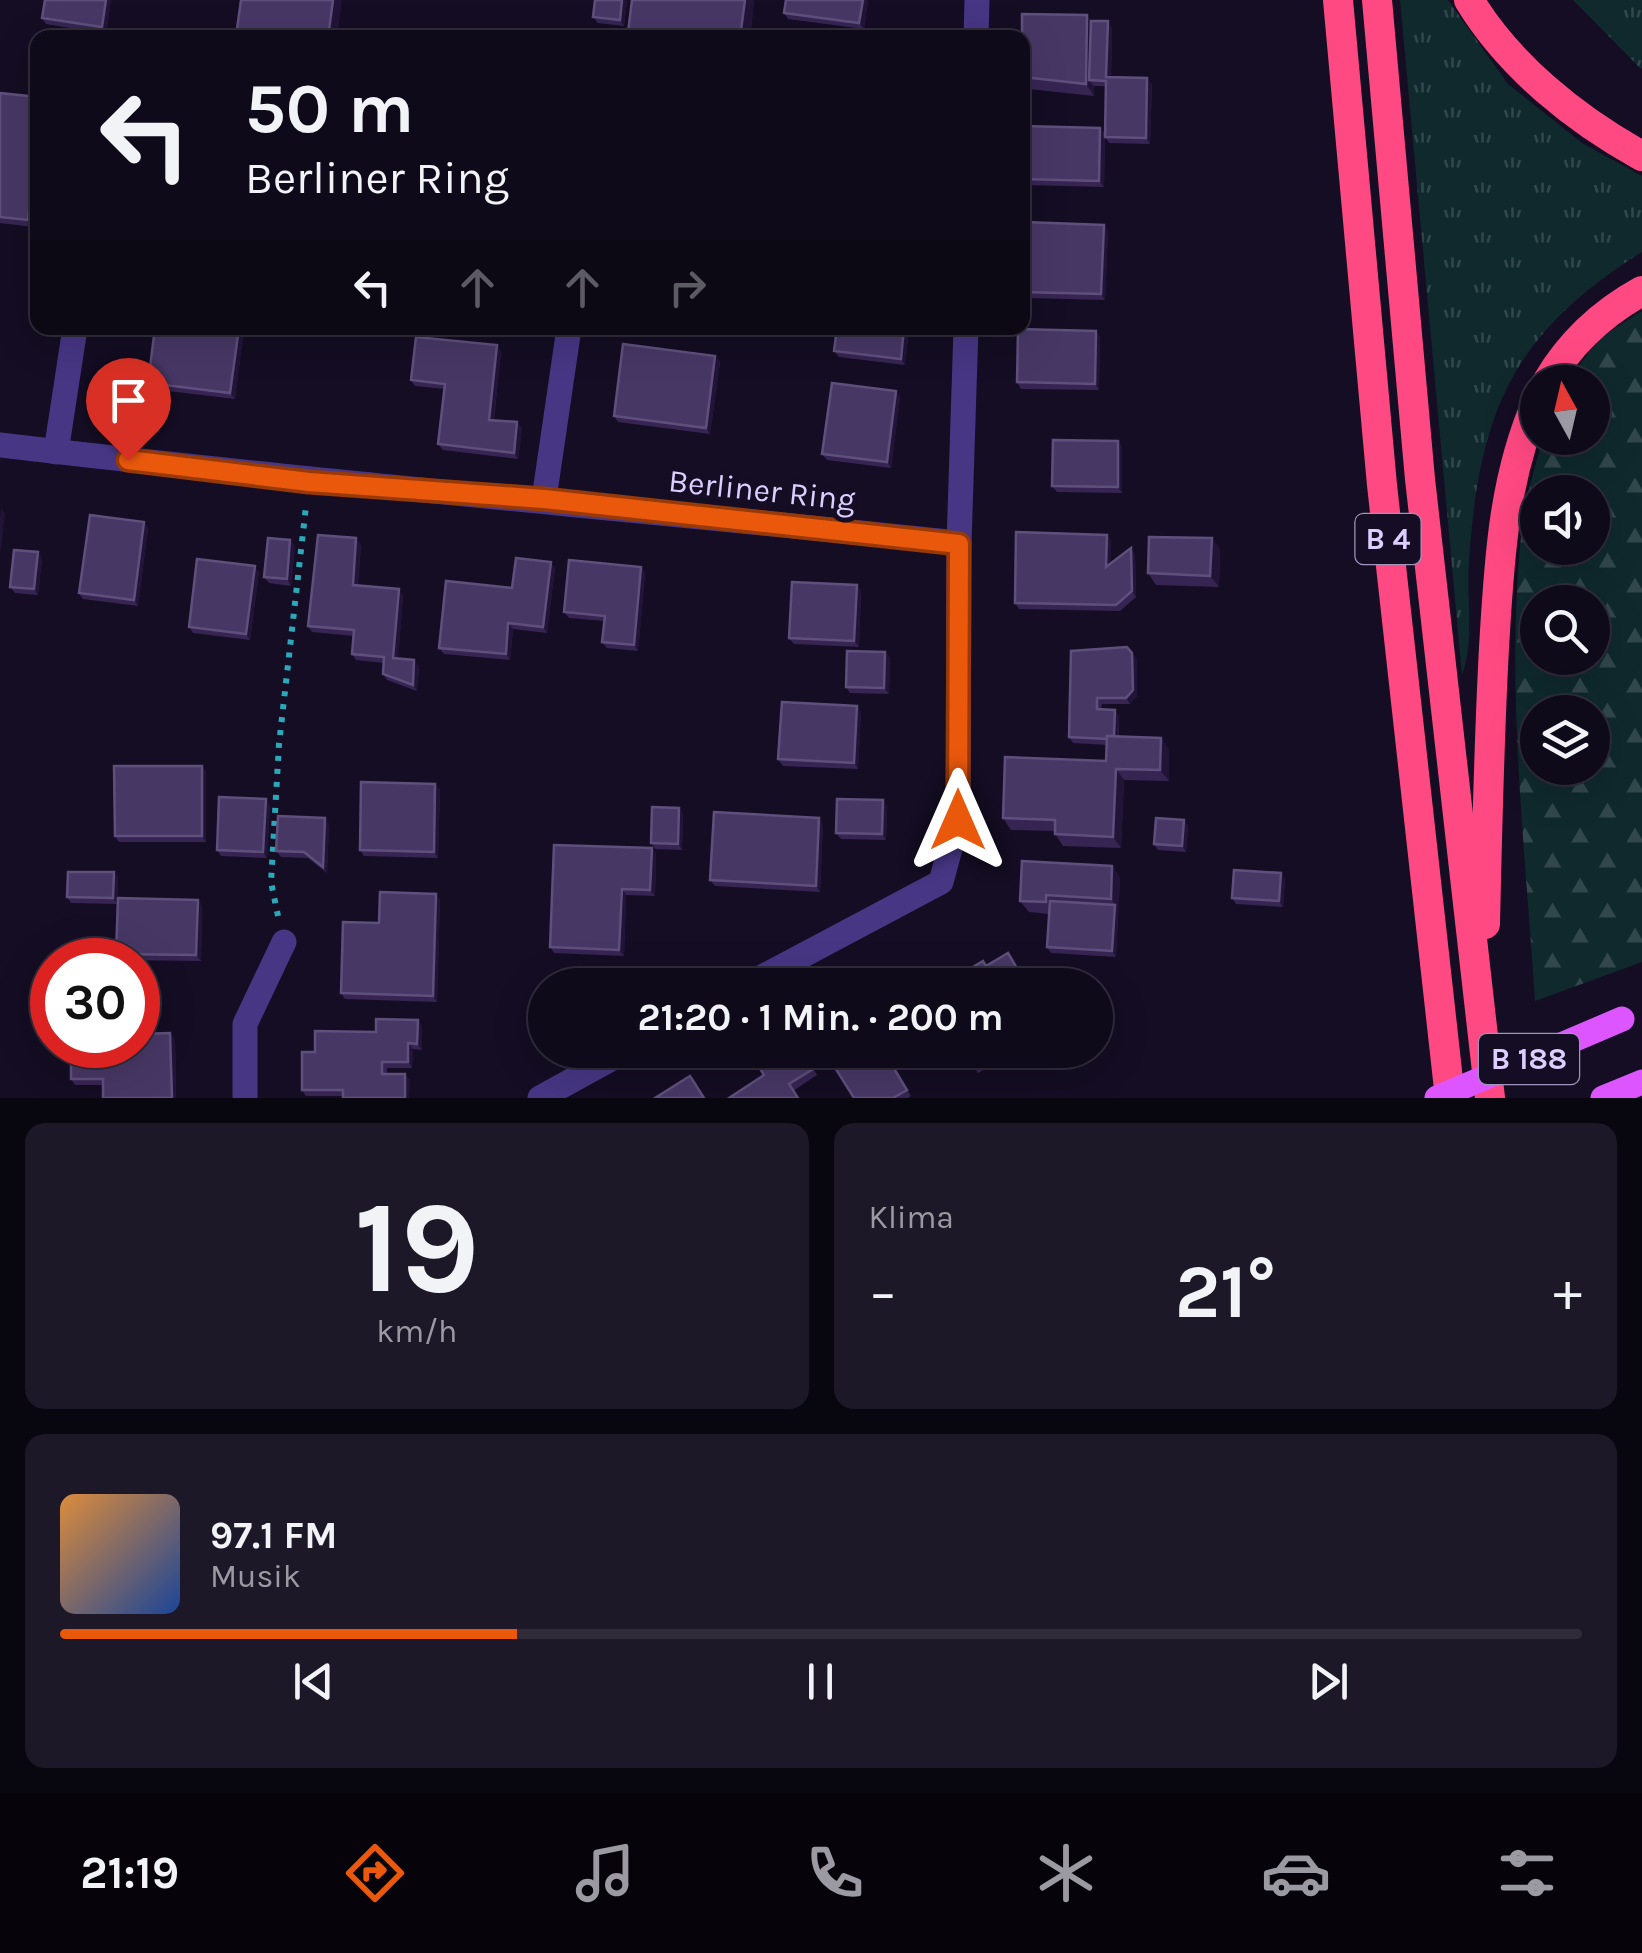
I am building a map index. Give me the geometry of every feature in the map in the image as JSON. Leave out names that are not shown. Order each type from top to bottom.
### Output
[{"type":"highway","name":"B 4","points":[[1338,0],[1382,485],[1450,1098]]},
{"type":"highway","name":"B 4","points":[[1377,0],[1420,478],[1490,1098]]},
{"type":"highway","points":[[1469,0],[1504,46],[1570,110],[1642,156]]},
{"type":"highway","points":[[1557,365],[1592,325],[1642,291]]},
{"type":"highway","points":[[1483,1042],[1488,744],[1498,569],[1511,475],[1520,450]]},
{"type":"main road","name":"B 188","points":[[1437,1098],[1632,1015]]},
{"type":"street","points":[[976,30],[978,0]]},
{"type":"street","points":[[56,452],[74,335]]},
{"type":"street","points":[[544,499],[568,335]]},
{"type":"street","points":[[779,968],[941,882],[958,820],[959,544],[966,335]]},
{"type":"street","name":"Berliner Ring","points":[[0,445],[309,482],[544,499],[959,544]]},
{"type":"street","points":[[245,1098],[245,1024],[284,942]]},
{"type":"street","points":[[540,1098],[594,1068]]},
{"type":"path","points":[[284,942],[271,873],[279,744],[309,482]]},
{"type":"green space","points":[[1400,0],[1448,0],[1508,84],[1582,143],[1642,176],[1642,252],[1562,313],[1520,365],[1494,419],[1474,508],[1468,575],[1468,648],[1462,675]]},
{"type":"green space","points":[[1573,0],[1642,0],[1642,69],[1639,67]]},
{"type":"green space","points":[[1642,311],[1642,962],[1535,1001],[1520,785],[1610,785],[1610,695],[1520,695],[1520,781],[1515,639],[1520,555],[1520,565],[1610,565],[1610,475],[1533,475],[1538,455],[1610,455],[1610,365],[1580,365],[1600,338]]},
{"type":"building","points":[[45,0],[106,0],[102,27],[42,18]]},
{"type":"building","points":[[241,0],[333,0],[329,30],[237,30]]},
{"type":"building","points":[[595,0],[622,0],[620,20],[593,17]]},
{"type":"building","points":[[632,0],[745,0],[741,30],[628,30]]},
{"type":"building","points":[[786,0],[863,0],[859,23],[784,13]]},
{"type":"building","points":[[1022,14],[1087,15],[1086,84],[1030,78],[1030,30],[1022,30]]},
{"type":"building","points":[[1091,21],[1108,21],[1106,77],[1147,78],[1146,138],[1105,137],[1106,81],[1089,80]]},
{"type":"building","points":[[0,93],[30,96],[28,220],[0,217]]},
{"type":"building","points":[[1030,126],[1100,128],[1099,181],[1030,179]]},
{"type":"building","points":[[1030,222],[1104,225],[1101,294],[1030,292]]},
{"type":"building","points":[[1030,329],[1096,331],[1095,384],[1017,382],[1018,335],[1030,335]]},
{"type":"building","points":[[154,335],[238,335],[230,393],[148,383]]},
{"type":"building","points":[[836,335],[903,335],[901,359],[834,351]]},
{"type":"building","points":[[416,337],[497,345],[489,420],[517,422],[514,453],[438,444],[445,384],[411,380]]},
{"type":"building","points":[[623,344],[715,356],[706,428],[614,416]]},
{"type":"building","points":[[832,383],[896,391],[887,462],[822,454]]},
{"type":"building","points":[[1053,440],[1118,441],[1118,487],[1052,486]]},
{"type":"building","points":[[90,515],[144,522],[134,600],[79,593]]},
{"type":"building","points":[[1016,532],[1107,535],[1106,567],[1131,548],[1132,591],[1116,605],[1015,603]]},
{"type":"building","points":[[318,535],[356,538],[353,585],[399,589],[393,658],[414,660],[413,685],[383,674],[384,657],[352,654],[354,630],[308,626]]},
{"type":"building","points":[[1149,537],[1212,538],[1210,576],[1148,573]]},
{"type":"building","points":[[268,538],[290,540],[287,579],[264,577]]},
{"type":"building","points":[[14,550],[38,552],[34,589],[10,587]]},
{"type":"building","points":[[516,558],[551,562],[543,627],[508,623],[506,654],[439,648],[446,581],[512,588]]},
{"type":"building","points":[[197,559],[255,566],[246,634],[189,627]]},
{"type":"building","points":[[569,560],[641,567],[634,645],[602,642],[605,616],[564,612]]},
{"type":"building","points":[[792,582],[857,585],[854,641],[789,638]]},
{"type":"building","points":[[1127,647],[1132,653],[1133,690],[1126,698],[1097,698],[1097,709],[1115,710],[1114,736],[1069,737],[1071,651]]},
{"type":"building","points":[[847,651],[885,652],[884,688],[846,687]]},
{"type":"building","points":[[782,702],[857,706],[854,763],[778,759]]},
{"type":"building","points":[[1107,736],[1161,738],[1160,770],[1116,769],[1113,837],[1055,834],[1055,820],[1003,818],[1005,757],[1106,761]]},
{"type":"building","points":[[114,766],[202,766],[202,836],[115,836]]},
{"type":"building","points":[[361,782],[435,784],[434,852],[360,850]]},
{"type":"building","points":[[219,797],[266,799],[263,852],[217,850]]},
{"type":"building","points":[[837,799],[883,800],[882,834],[836,833]]},
{"type":"building","points":[[652,807],[679,808],[678,844],[651,843]]},
{"type":"building","points":[[714,812],[819,818],[816,886],[710,880]]},
{"type":"building","points":[[278,816],[325,818],[323,867],[304,852],[276,851]]},
{"type":"building","points":[[1156,818],[1184,820],[1182,846],[1154,844]]},
{"type":"building","points":[[554,845],[652,848],[650,890],[622,889],[619,950],[550,947]]},
{"type":"building","points":[[1022,861],[1112,866],[1111,899],[1046,895],[1046,902],[1020,901]]},
{"type":"building","points":[[1234,870],[1281,873],[1279,901],[1232,898]]},
{"type":"building","points":[[68,872],[114,872],[113,898],[67,897]]},
{"type":"building","points":[[380,892],[436,894],[433,996],[341,993],[343,922],[379,923]]},
{"type":"building","points":[[118,898],[198,900],[196,955],[160,955],[160,938],[117,938]]},
{"type":"building","points":[[1050,901],[1115,905],[1112,951],[1047,947]]},
{"type":"building","points":[[1008,953],[1017,968],[971,968],[983,961],[986,966]]},
{"type":"building","points":[[376,1019],[418,1020],[417,1044],[408,1043],[408,1062],[382,1062],[382,1074],[405,1074],[405,1098],[343,1098],[343,1090],[302,1090],[302,1052],[315,1052],[315,1031],[376,1032]]},
{"type":"building","points":[[160,1033],[170,1033],[172,1098],[103,1098],[103,1079],[71,1079],[71,1068],[160,1068]]},
{"type":"building","points":[[760,1068],[813,1069],[789,1084],[798,1098],[729,1098],[764,1075]]},
{"type":"building","points":[[835,1068],[894,1068],[907,1090],[893,1098],[854,1098]]},
{"type":"building","points":[[690,1076],[704,1098],[655,1098]]},
{"type":"route","points":[[128,460],[309,482],[544,499],[959,544],[958,820]]}]
